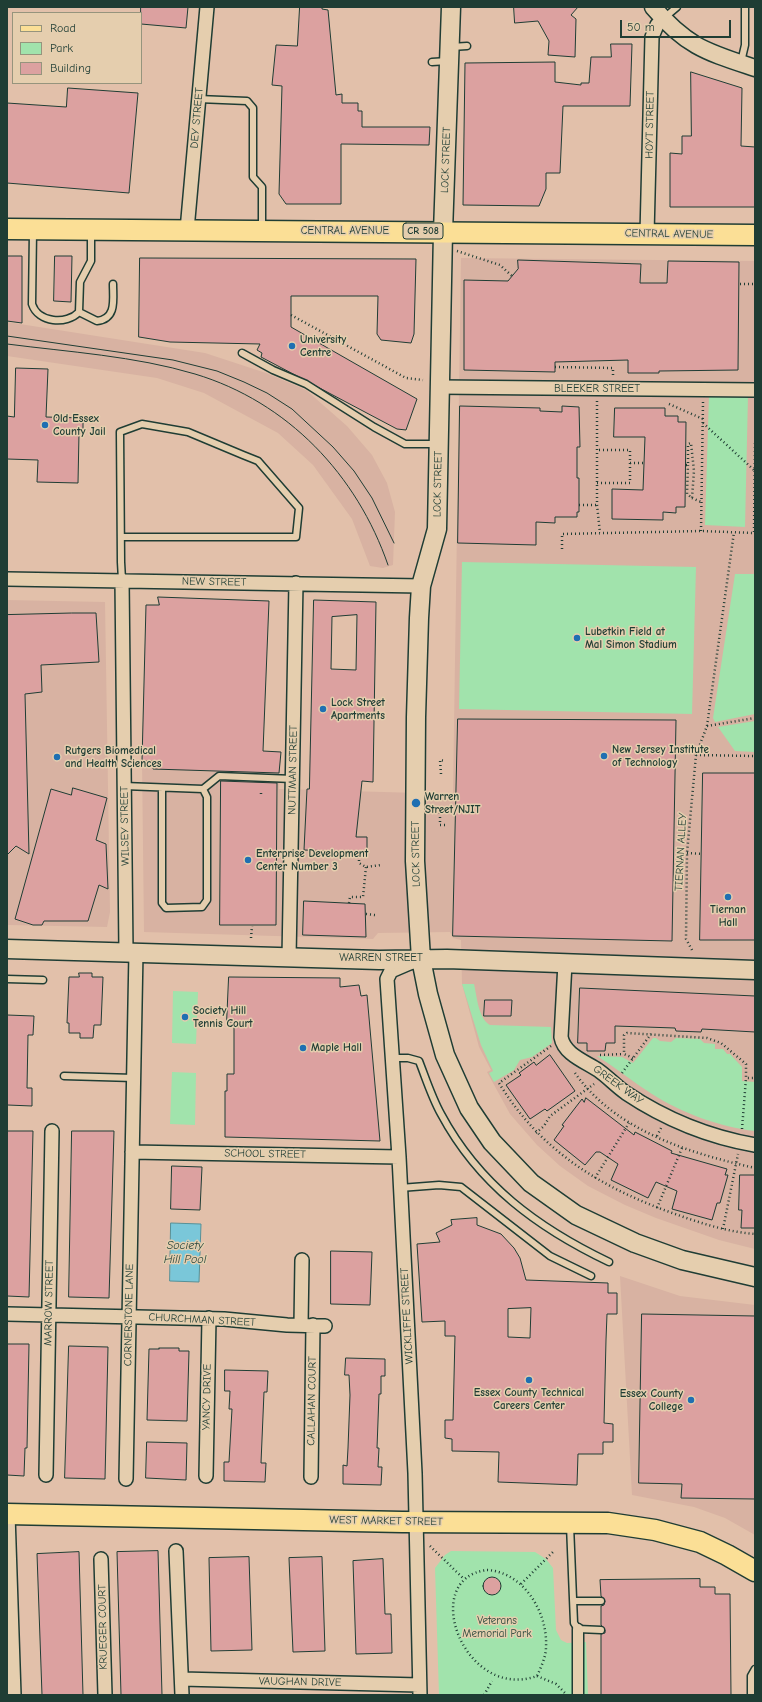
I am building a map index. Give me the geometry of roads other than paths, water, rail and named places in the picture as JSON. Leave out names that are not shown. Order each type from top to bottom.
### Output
[{"type":"main road","name":"LOCK STREET","points":[[450,7],[444,57],[443,232],[437,528],[422,586],[419,618],[415,808],[415,861],[421,959],[439,1037],[457,1085],[480,1125],[505,1157],[522,1175],[545,1193],[576,1215],[635,1243],[682,1260],[755,1277]]},
{"type":"main road","name":"CENTRAL AVENUE","points":[[7,229],[755,234]]},
{"type":"main road","name":"WARREN STREET","points":[[7,949],[565,963],[755,970]]},
{"type":"main road","name":"WEST MARKET STREET","points":[[8,1514],[416,1522],[570,1521],[623,1525],[671,1534],[713,1548],[755,1571]]},
{"type":"street","name":"DEY STREET","points":[[187,230],[207,7]]},
{"type":"street","points":[[658,13],[691,43],[712,54],[748,66]]},
{"type":"street","name":"HOYT STREET","points":[[647,234],[652,37],[657,25],[658,13]]},
{"type":"street","name":"BLEEKER STREET","points":[[439,387],[755,390]]},
{"type":"street","name":"NEW STREET","points":[[7,579],[422,586]]},
{"type":"street","name":"WILSEY STREET","points":[[122,580],[124,786],[131,952],[134,1078],[132,1152]]},
{"type":"street","name":"NUTTMAN STREET","points":[[289,957],[296,583]]},
{"type":"street","name":"WICKLIFFE STREET","points":[[420,1690],[415,1473],[399,1157],[387,979],[391,970],[421,959]]},
{"type":"street","name":"GREEK WAY","points":[[565,963],[561,1037],[562,1044],[567,1050],[599,1071],[630,1096],[667,1117],[695,1128],[740,1142],[755,1145]]},
{"type":"street","name":"MARROW STREET","points":[[46,1475],[52,1131]]},
{"type":"street","name":"SCHOOL STREET","points":[[132,1152],[399,1157]]},
{"type":"street","name":"CORNERSTONE LANE","points":[[126,1479],[132,1152]]},
{"type":"street","name":"CALLAHAN COURT","points":[[302,1260],[313,1326],[311,1477]]},
{"type":"street","name":"CHURCHMAN STREET","points":[[7,1314],[209,1318],[313,1326]]},
{"type":"street","name":"YANCY DRIVE","points":[[206,1476],[209,1318]]},
{"type":"street","points":[[8,1514],[14,1695]]},
{"type":"street","points":[[176,1552],[182,1695]]},
{"type":"street","name":"KRUEGER COURT","points":[[101,1559],[104,1695]]},
{"type":"street","points":[[578,1629],[578,1695]]},
{"type":"street","name":"VAUGHAN DRIVE","points":[[182,1679],[420,1690]]},
{"type":"lane","points":[[658,13],[677,7]]},
{"type":"lane","points":[[745,7],[745,45],[748,66]]},
{"type":"lane","points":[[444,57],[467,46]]},
{"type":"lane","points":[[198,99],[247,102],[253,108],[253,177],[262,187],[262,231]]},
{"type":"lane","points":[[33,229],[31,296],[33,307],[37,313],[45,318],[63,320],[74,317],[79,312],[80,282],[90,261],[91,230]]},
{"type":"lane","points":[[79,312],[97,321],[108,318],[112,312],[113,284]]},
{"type":"lane","points":[[242,353],[273,370],[306,384],[374,427],[405,444],[439,444]]},
{"type":"lane","points":[[121,537],[296,537],[299,508],[258,461],[188,432],[142,424],[120,432],[121,537],[122,580]]},
{"type":"lane","points":[[124,786],[203,788],[219,776],[293,779]]},
{"type":"lane","points":[[162,788],[162,903],[166,908],[202,907],[207,900],[207,797],[203,788]]},
{"type":"lane","points":[[7,980],[43,980]]},
{"type":"lane","points":[[392,1058],[408,1058],[419,1061],[433,1096],[448,1126],[483,1173],[508,1199],[549,1230],[609,1262]]},
{"type":"lane","points":[[64,1076],[134,1078]]},
{"type":"lane","points":[[400,1188],[439,1185],[461,1187],[550,1256],[591,1276]]},
{"type":"lane","points":[[570,1521],[574,1623],[578,1629],[601,1630]]},
{"type":"lane","points":[[574,1601],[600,1601]]},
{"type":"lane","points":[[751,1695],[751,1676],[755,1669]]},
{"type":"water","name":"Society Hill Pool","points":[[171,1223],[201,1224],[199,1282],[170,1281]]},
{"type":"tram line","points":[[7,336],[173,360],[217,371],[267,393],[292,409],[333,447],[354,471],[372,498],[394,543]]},
{"type":"tram line","points":[[7,344],[102,355],[172,368],[195,374],[229,387],[260,403],[289,423],[315,446],[338,472],[358,501],[375,532],[388,565]]},
{"type":"place","name":"University Centre","points":[[292,346]]},
{"type":"place","name":"Old Essex County Jail","points":[[45,425]]},
{"type":"place","name":"Lubetkin Field at Mal Simon Stadium","points":[[577,638]]},
{"type":"place","name":"Lock Street Apartments","points":[[323,709]]},
{"type":"place","name":"New Jersey Institute of Technology","points":[[604,756]]},
{"type":"place","name":"Rutgers Biomedical and Health Sciences","points":[[57,757]]},
{"type":"place","name":"Warren Street/NJIT","points":[[416,803]]},
{"type":"place","name":"Enterprise Development Center Number 3","points":[[248,860]]},
{"type":"place","name":"Tiernan Hall","points":[[728,897]]},
{"type":"place","name":"Society Hill Tennis Court","points":[[185,1017]]},
{"type":"place","name":"Maple Hall","points":[[303,1048]]},
{"type":"place","name":"Essex County Technical Careers Center","points":[[529,1380]]},
{"type":"place","name":"Essex County College","points":[[691,1400]]},
{"type":"park label","name":"Veterans Memorial Park","points":[[497,1627]]}]
